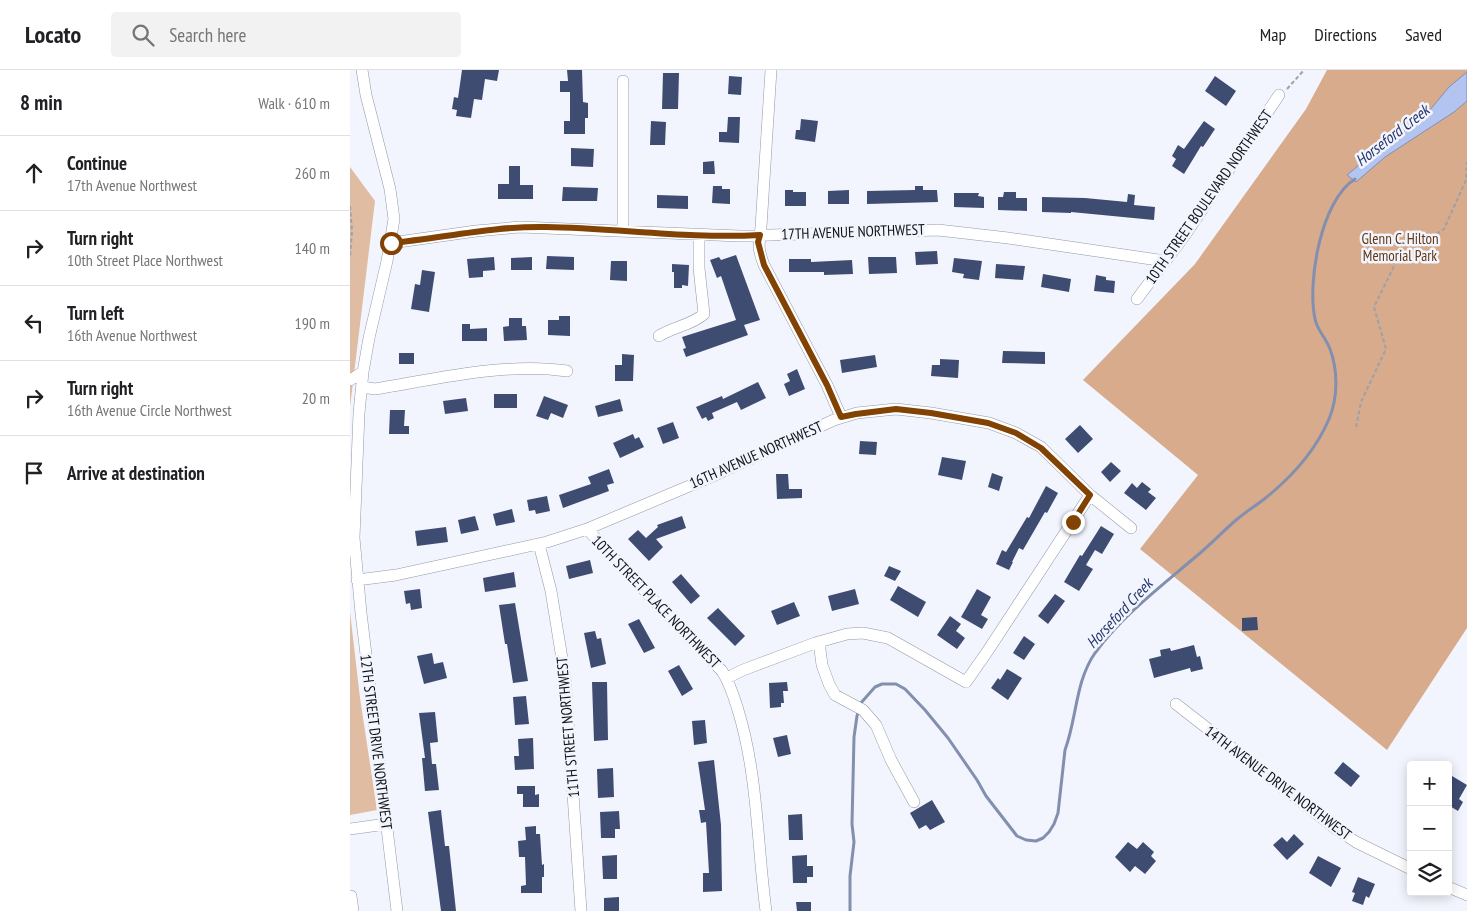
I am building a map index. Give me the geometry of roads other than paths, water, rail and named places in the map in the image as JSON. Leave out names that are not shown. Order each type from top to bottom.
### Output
[{"type":"street","name":"12TH STREET DRIVE NORTHWEST","points":[[362,70],[366,95],[390,189],[394,219],[391,243],[363,372],[356,460],[355,586],[397,911]]},
{"type":"street","points":[[771,70],[758,242],[764,265],[827,385],[841,417]]},
{"type":"street","points":[[623,81],[623,231]]},
{"type":"street","name":"10TH STREET BOULEVARD NORTHWEST","points":[[1137,299],[1247,144],[1279,95]]},
{"type":"street","name":"17TH AVENUE NORTHWEST","points":[[391,243],[520,227],[699,236],[938,230],[1008,238],[1165,261]]},
{"type":"street","points":[[659,336],[668,330],[699,319],[704,314],[699,268],[699,236]]},
{"type":"street","points":[[362,387],[375,389],[493,371],[552,368],[567,370]]},
{"type":"street","points":[[350,380],[363,372]]},
{"type":"street","name":"16TH AVENUE NORTHWEST","points":[[355,586],[396,575],[539,544],[587,529],[713,476],[841,417],[896,409],[988,423],[1016,433],[1041,448],[1090,495],[1131,528]]},
{"type":"street","points":[[727,678],[743,670],[819,642],[847,634],[863,633],[882,636],[895,642],[966,682],[988,652],[1090,495]]},
{"type":"street","name":"10TH STREET PLACE NORTHWEST","points":[[587,529],[727,678],[740,718],[751,766],[766,911]]},
{"type":"street","name":"11TH STREET NORTHWEST","points":[[539,544],[551,591],[565,677],[581,911]]},
{"type":"street","points":[[819,642],[822,665],[835,695],[863,710],[876,725],[891,760],[914,802]]},
{"type":"street","name":"14TH AVENUE DRIVE NORTHWEST","points":[[1176,704],[1335,828],[1356,842],[1407,867]]},
{"type":"street","points":[[350,829],[386,824]]},
{"type":"street","points":[[1452,890],[1467,896]]},
{"type":"street","points":[[351,896],[353,911]]},
{"type":"water","name":"Horseford Creek","points":[[1467,72],[1467,101],[1454,112],[1385,157],[1356,182],[1347,175],[1390,139],[1419,123],[1449,87]]},
{"type":"waterway","name":"Horseford Creek","points":[[850,911],[850,876],[854,842],[852,824],[854,737],[860,704],[875,687],[882,684],[896,684],[905,689],[925,710],[948,738],[986,796],[1017,836],[1026,840],[1036,841],[1043,838],[1049,832],[1058,813],[1065,750],[1080,688],[1088,664],[1095,653],[1141,603],[1242,515],[1273,492],[1301,464],[1317,442],[1329,419],[1334,402],[1336,375],[1333,357],[1315,319],[1313,303],[1315,264],[1325,223],[1333,205],[1343,190],[1355,179]]},
{"type":"park label","name":"Glenn C. Hilton Memorial Park","points":[[1400,248]]}]
